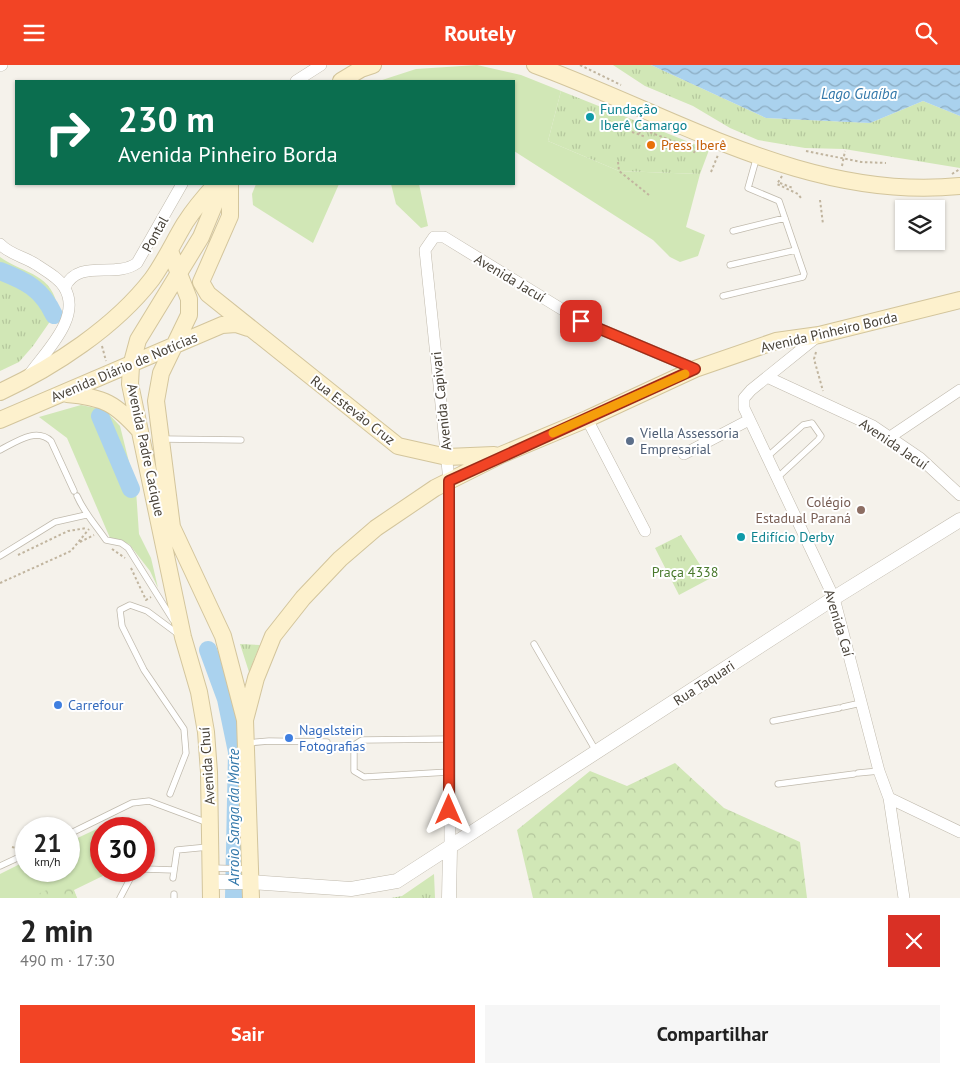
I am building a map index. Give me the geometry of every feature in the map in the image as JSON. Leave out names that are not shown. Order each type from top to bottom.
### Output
[{"type":"main road","points":[[343,80],[361,69],[373,65]]},
{"type":"main road","points":[[535,65],[686,139],[724,141],[786,165],[845,180],[896,186],[956,179]]},
{"type":"main road","name":"Avenida Diário de Notícias","points":[[0,391],[25,380],[58,361],[98,331],[136,298],[170,251],[186,222],[215,185]]},
{"type":"main road","name":"Avenida Padre Cacique","points":[[183,637],[130,385],[131,366],[138,340],[201,237],[223,185]]},
{"type":"main road","name":"Rua Estevão Cruz","points":[[230,185],[230,216],[201,283],[208,294],[398,446],[447,457],[501,455]]},
{"type":"main road","name":"Avenida Padre Cacique","points":[[170,251],[188,299],[189,315],[172,346],[161,373],[156,401],[172,527],[222,636],[245,720]]},
{"type":"main road","name":"Avenida Pinheiro Borda","points":[[245,720],[256,677],[273,636],[303,598],[340,559],[376,528],[449,481],[501,455],[587,419],[695,369],[776,341],[820,335],[960,300]]},
{"type":"main road","name":"Avenida Diário de Notícias","points":[[0,420],[110,375],[222,325],[236,324],[250,329]]},
{"type":"main road","points":[[63,393],[94,396],[109,402],[124,413],[141,433]]},
{"type":"main road","name":"Avenida Chuí","points":[[183,637],[199,692],[206,732],[211,847],[232,880]]},
{"type":"main road","points":[[232,880],[247,743],[245,720]]},
{"type":"street","points":[[298,80],[321,65]]},
{"type":"street","name":"Pontal","points":[[65,287],[74,275],[82,271],[130,269],[137,263],[143,257],[181,185]]},
{"type":"street","name":"Avenida Jacuí","points":[[434,237],[444,237],[581,321],[695,369]]},
{"type":"street","name":"Avenida Capivari","points":[[434,237],[425,250],[449,481],[449,898]]},
{"type":"street","points":[[0,244],[5,249],[36,263],[65,287],[70,308],[68,318],[25,380]]},
{"type":"street","name":"Avenida Caí","points":[[820,335],[744,398],[744,408],[834,598],[879,771],[889,799],[904,898]]},
{"type":"street","name":"Avenida Jacuí","points":[[767,377],[873,426],[920,458],[960,495]]},
{"type":"street","points":[[890,437],[960,390]]},
{"type":"street","points":[[587,419],[645,531]]},
{"type":"street","points":[[684,454],[749,420]]},
{"type":"street","name":"Rua Taquari","points":[[232,880],[351,889],[397,881],[450,849],[834,598],[960,520]]},
{"type":"street","points":[[889,799],[960,832]]},
{"type":"lane","points":[[723,296],[800,280],[804,274],[779,201],[748,187],[758,155]]},
{"type":"lane","points":[[733,231],[785,218]]},
{"type":"lane","points":[[730,265],[796,250]]},
{"type":"lane","points":[[767,457],[808,423],[812,423],[820,433],[821,436],[818,440],[777,478]]},
{"type":"lane","points":[[0,450],[36,434],[44,435],[51,441],[86,515],[95,523],[106,539],[128,547],[183,637]]},
{"type":"lane","points":[[162,439],[241,440]]},
{"type":"lane","points":[[0,556],[55,522],[86,515]]},
{"type":"lane","points":[[170,794],[186,753],[184,729],[144,670],[122,626],[120,610],[130,605],[147,611],[183,637]]},
{"type":"lane","points":[[534,644],[597,753]]},
{"type":"lane","points":[[773,721],[861,703]]},
{"type":"lane","points":[[449,739],[362,739],[354,745],[354,771],[364,777],[449,772]]},
{"type":"lane","points":[[247,743],[269,741],[328,742]]},
{"type":"lane","points":[[778,784],[879,771]]},
{"type":"lane","points":[[80,829],[132,803],[149,801],[211,824]]},
{"type":"lane","points":[[173,878],[177,850],[211,847]]},
{"type":"lane","points":[[0,866],[15,859]]},
{"type":"lane","points":[[155,869],[174,870]]},
{"type":"lane","points":[[120,898],[128,882]]},
{"type":"path","points":[[639,134],[641,129],[686,139],[696,147],[694,153]]},
{"type":"path","points":[[632,132],[646,137]]},
{"type":"path","points":[[686,139],[693,149]]},
{"type":"path","points":[[712,172],[724,141]]},
{"type":"path","points":[[806,151],[843,159],[886,163]]},
{"type":"path","points":[[842,168],[845,151]]},
{"type":"path","points":[[618,162],[619,171],[649,195]]},
{"type":"path","points":[[786,165],[780,183],[777,184],[798,194],[801,198]]},
{"type":"path","points":[[956,179],[960,169]]},
{"type":"path","points":[[780,183],[793,187]]},
{"type":"path","points":[[820,200],[823,224]]},
{"type":"path","points":[[98,331],[110,375]]},
{"type":"path","points":[[820,335],[814,359],[826,404]]},
{"type":"path","points":[[78,543],[94,535],[90,527]]},
{"type":"path","points":[[0,583],[71,551],[90,527]]},
{"type":"path","points":[[16,556],[68,531],[90,527]]},
{"type":"path","points":[[107,546],[126,559]]},
{"type":"path","points":[[130,567],[146,600],[157,594]]},
{"type":"green space","points":[[477,65],[521,75],[561,91],[548,141],[619,171],[700,174],[686,227],[705,235],[698,256],[680,262],[670,257],[653,240],[515,152],[515,80],[382,80],[416,69]]},
{"type":"green space","points":[[613,65],[651,65],[766,118],[870,123],[923,101],[960,116],[960,168],[844,149],[805,148],[758,140],[730,128],[693,106],[645,86]]},
{"type":"green space","name":"Fundação Iberê Camargo","points":[[561,91],[709,150],[700,174],[619,171],[548,141]]},
{"type":"green space","points":[[256,185],[339,185],[313,243],[253,205],[252,194]]},
{"type":"green space","points":[[391,185],[419,185],[428,226],[421,228],[396,204]]},
{"type":"green space","points":[[0,257],[37,276],[44,282],[55,298],[58,310],[33,346],[19,362],[0,371]]},
{"type":"green space","points":[[81,405],[105,410],[120,426],[136,490],[139,534],[151,558],[158,588],[150,571],[129,544],[110,538],[67,438],[39,417]]},
{"type":"green space","name":"Praça 4338","points":[[681,535],[709,579],[679,595],[655,548]]},
{"type":"green space","points":[[240,644],[260,645],[249,672]]},
{"type":"green space","points":[[675,763],[724,808],[800,842],[807,898],[533,898],[517,830],[590,771],[627,786]]},
{"type":"green space","points":[[90,832],[90,882],[74,890],[77,898],[0,898],[0,874],[15,866],[15,882],[80,882],[80,837]]},
{"type":"green space","points":[[434,874],[435,898],[391,898],[402,896]]},
{"type":"green space","points":[[65,882],[70,882],[77,898],[29,898]]},
{"type":"water","name":"Lago Guaíba","points":[[651,65],[960,65],[960,116],[923,101],[870,123],[766,118]]},
{"type":"waterway","name":"Arroio Sanga da Morte","points":[[0,271],[18,278],[32,287],[44,299],[54,315]]},
{"type":"waterway","name":"Arroio Sanga da Morte","points":[[100,416],[131,489]]},
{"type":"waterway","name":"Arroio Sanga da Morte","points":[[208,650],[226,699],[237,752],[234,898]]},
{"type":"slow traffic","points":[[553,433],[685,374]]},
{"type":"place","name":"Fundação Iberê Camargo","points":[[590,117]]},
{"type":"place","name":"Press Iberê","points":[[651,145]]},
{"type":"place","name":"Viella Assessoria Empresarial","points":[[630,441]]},
{"type":"place","name":"Colégio Estadual Paraná","points":[[861,510]]},
{"type":"place","name":"Edifício Derby","points":[[741,537]]},
{"type":"place","name":"Carrefour","points":[[58,705]]},
{"type":"place","name":"Nagelstein Fotografias","points":[[289,738]]},
{"type":"route","points":[[449,810],[449,481],[501,455],[587,419],[695,369],[581,321]]}]
